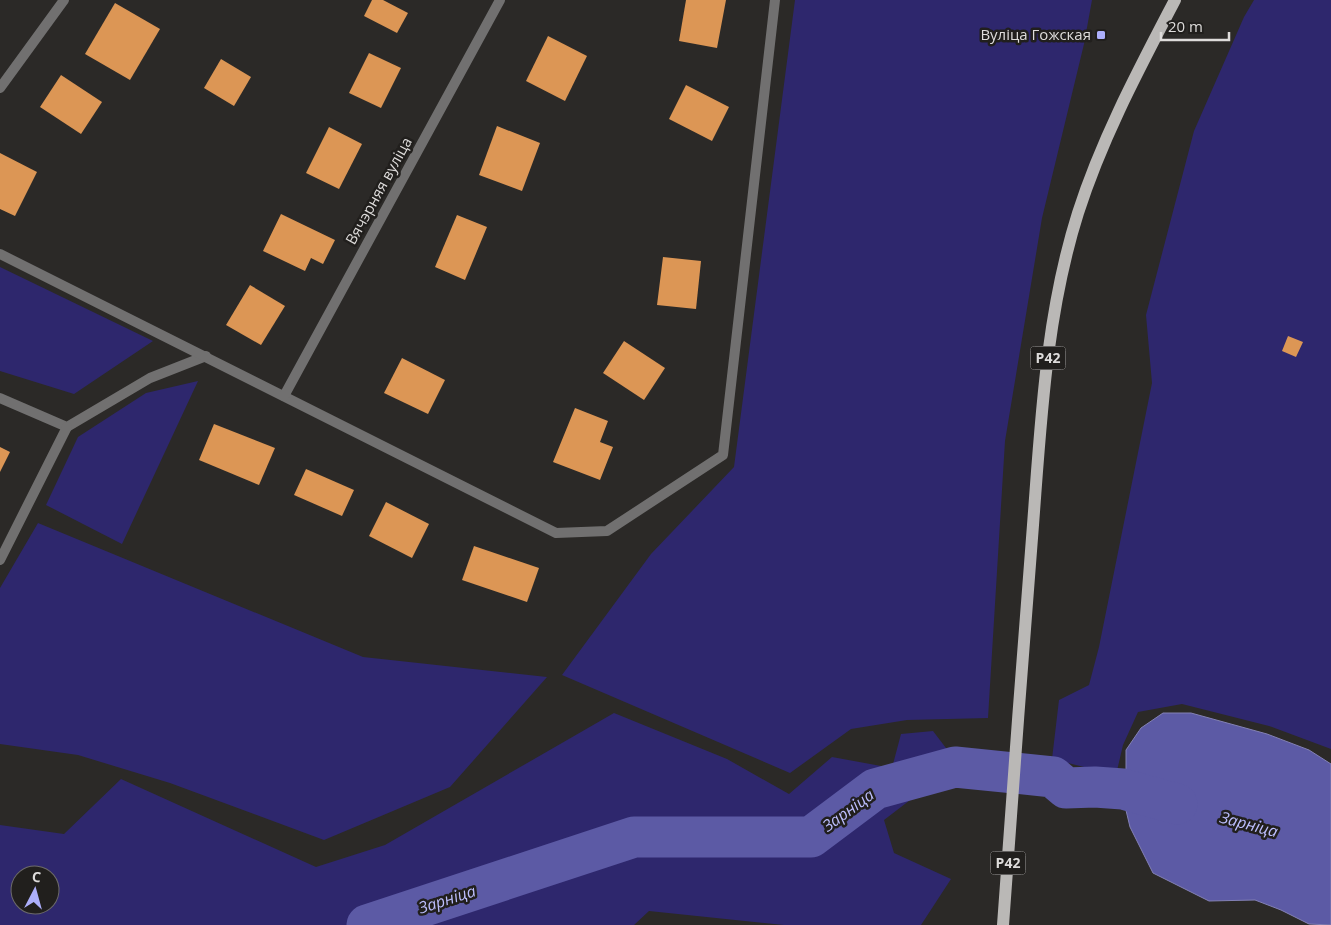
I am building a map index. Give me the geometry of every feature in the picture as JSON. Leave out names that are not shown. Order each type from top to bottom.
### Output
[{"type":"main road","name":"Р42","points":[[1003,925],[1043,394],[1057,293],[1078,213],[1105,141],[1135,76],[1175,0]]},
{"type":"street","points":[[0,88],[64,0]]},
{"type":"street","name":"Вячэрняя вуліца","points":[[284,396],[500,0]]},
{"type":"street","points":[[0,254],[556,533],[607,531],[723,455],[776,0]]},
{"type":"street","points":[[0,560],[67,427],[150,378],[206,356]]},
{"type":"street","points":[[0,398],[67,427]]},
{"type":"shaded area","points":[[795,0],[1092,0],[1084,44],[1042,218],[1005,441],[988,718],[907,720],[851,729],[790,773],[562,675],[651,554],[734,467]]},
{"type":"shaded area","points":[[1254,0],[1331,0],[1331,749],[1269,726],[1182,704],[1138,712],[1123,745],[1116,775],[1052,759],[1059,700],[1089,685],[1099,647],[1152,383],[1146,315],[1194,131],[1244,17]]},
{"type":"shaded area","points":[[0,267],[153,341],[74,394],[0,371]]},
{"type":"shaded area","points":[[198,381],[122,544],[46,505],[78,437],[146,393]]},
{"type":"shaded area","points":[[38,523],[363,657],[547,677],[450,787],[324,840],[170,783],[78,755],[0,744],[0,588]]},
{"type":"shaded area","points":[[614,713],[727,759],[789,794],[832,757],[892,768],[901,734],[933,731],[949,752],[935,781],[884,820],[894,853],[951,879],[921,925],[784,925],[649,911],[634,925],[0,925],[0,825],[64,834],[121,779],[316,867],[385,845]]},
{"type":"water","points":[[1163,713],[1191,713],[1267,734],[1309,750],[1331,764],[1331,925],[1309,924],[1255,900],[1209,901],[1153,873],[1130,827],[1123,789],[1126,777],[1126,750],[1141,728]]},
{"type":"building","points":[[372,0],[383,0],[408,13],[397,33],[364,16]]},
{"type":"building","points":[[686,0],[726,0],[717,48],[679,41]]},
{"type":"building","points":[[115,3],[160,29],[130,80],[85,54]]},
{"type":"building","points":[[548,36],[587,56],[565,101],[526,81]]},
{"type":"building","points":[[369,53],[401,68],[381,108],[349,93]]},
{"type":"building","points":[[221,59],[251,77],[234,106],[204,88]]},
{"type":"building","points":[[61,75],[102,102],[81,134],[40,107]]},
{"type":"building","points":[[686,85],[729,107],[712,141],[669,119]]},
{"type":"building","points":[[497,126],[540,143],[522,191],[479,175]]},
{"type":"building","points":[[329,127],[362,144],[339,189],[306,173]]},
{"type":"building","points":[[0,153],[37,172],[15,216],[0,209]]},
{"type":"building","points":[[281,214],[335,240],[323,264],[311,258],[305,271],[263,251]]},
{"type":"building","points":[[457,215],[487,227],[465,280],[435,267]]},
{"type":"building","points":[[663,257],[701,261],[696,309],[657,305]]},
{"type":"building","points":[[250,285],[285,306],[261,345],[226,325]]},
{"type":"building","points":[[1288,336],[1303,342],[1296,357],[1282,351]]},
{"type":"building","points":[[624,341],[665,368],[644,400],[603,373]]},
{"type":"building","points":[[402,358],[445,380],[428,414],[384,393]]},
{"type":"building","points":[[575,408],[608,421],[600,442],[613,447],[600,480],[553,462]]},
{"type":"building","points":[[214,424],[275,448],[259,485],[199,460]]},
{"type":"building","points":[[0,447],[10,452],[0,472]]},
{"type":"building","points":[[306,469],[354,490],[342,516],[294,495]]},
{"type":"building","points":[[386,502],[429,524],[412,558],[369,536]]},
{"type":"building","points":[[474,546],[539,568],[527,602],[462,580]]},
{"type":"waterway","name":"Зарніца","points":[[367,925],[634,837],[811,837],[875,789],[955,767],[1053,777],[1066,788],[1095,787],[1123,789],[1177,804]]},
{"type":"place","name":"Вуліца Гожская","points":[[1101,35]]}]
